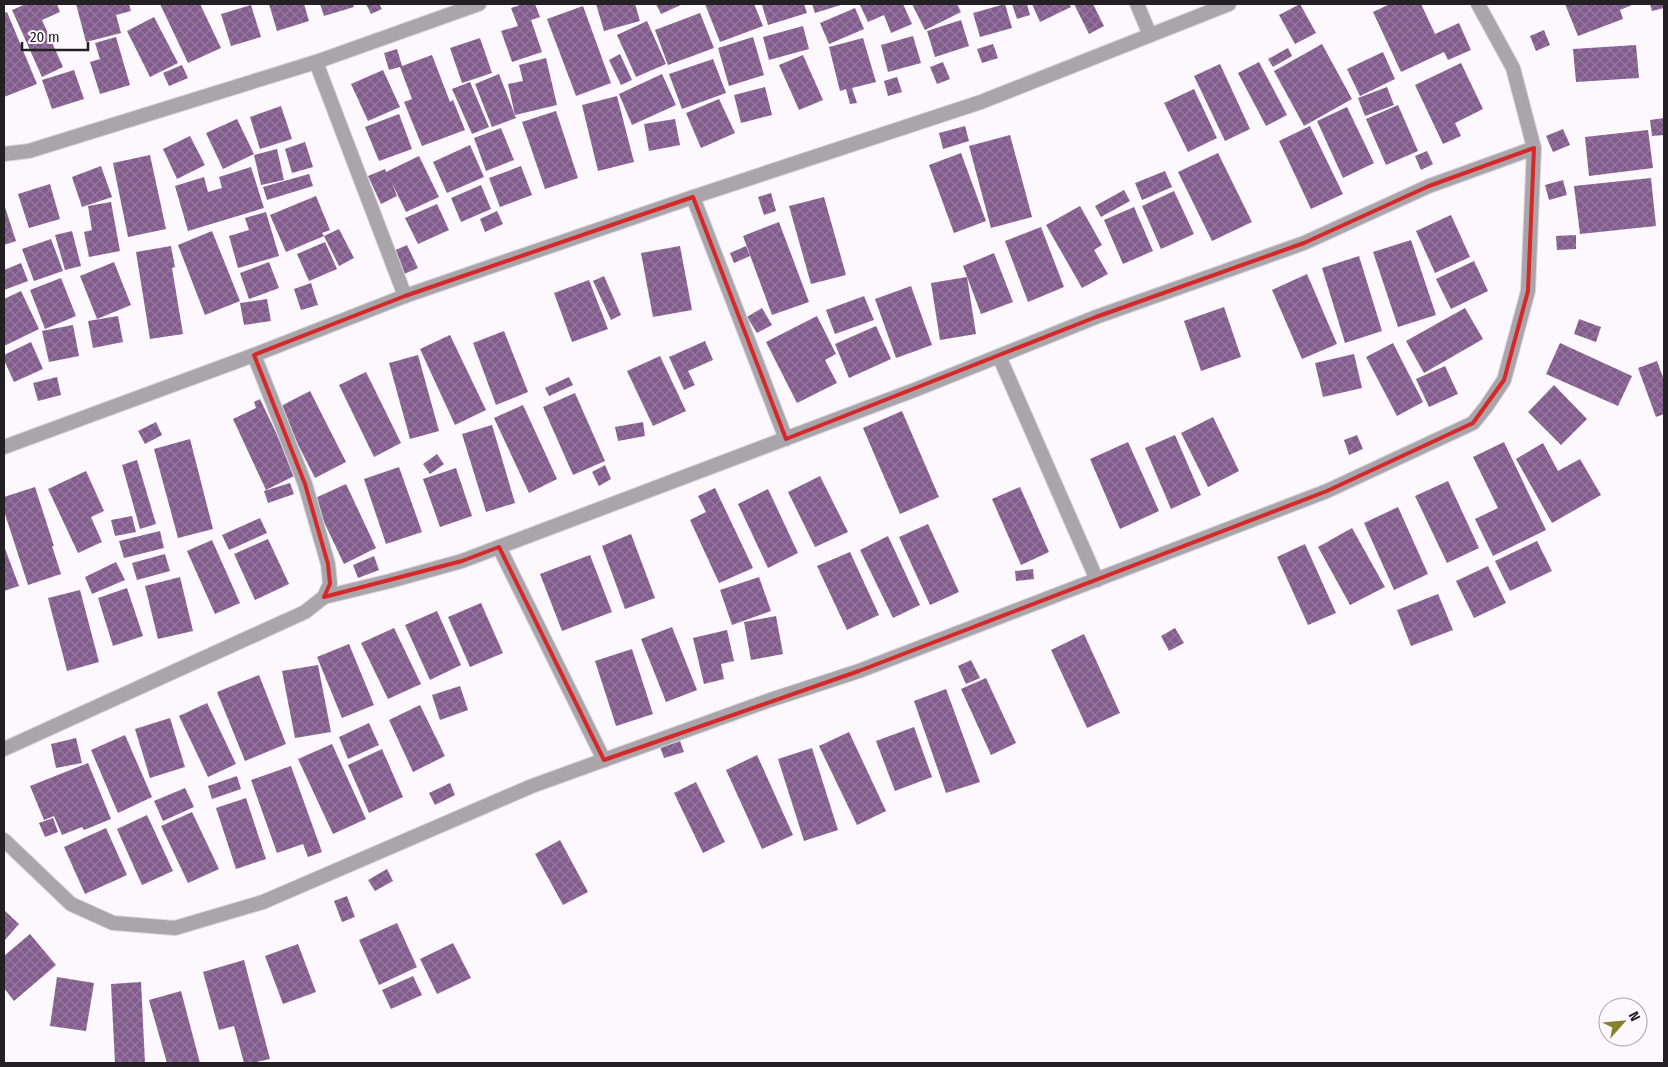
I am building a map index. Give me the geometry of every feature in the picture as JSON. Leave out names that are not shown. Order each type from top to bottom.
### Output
[{"type":"street","points":[[4,154],[29,151],[316,62],[479,4]]},
{"type":"street","points":[[1137,4],[1150,35]]},
{"type":"street","points":[[4,447],[254,355],[405,296],[693,197],[981,102],[1229,4]]},
{"type":"street","points":[[4,840],[71,904],[113,923],[175,928],[263,902],[532,786],[770,700],[859,671],[1327,491],[1473,423],[1504,380],[1528,291],[1534,148],[1513,68],[1478,4]]},
{"type":"street","points":[[316,62],[405,296]]},
{"type":"street","points":[[4,749],[305,612],[324,597],[390,582],[462,562],[786,439],[1096,317],[1304,243],[1429,186],[1534,148]]},
{"type":"street","points":[[693,197],[786,439]]},
{"type":"street","points":[[254,355],[308,493],[328,564],[330,584],[324,597]]},
{"type":"street","points":[[999,356],[1097,580]]},
{"type":"street","points":[[499,547],[604,760]]},
{"type":"highlighted area","points":[[1534,148],[1528,291],[1504,380],[1473,423],[1327,491],[859,671],[604,760],[499,547],[462,561],[324,597],[330,584],[328,564],[305,484],[254,355],[405,296],[693,197],[786,439],[1096,317],[1304,243],[1429,186]]},
{"type":"building","points":[[26,4],[57,4],[60,12],[42,20],[63,67],[42,77],[12,10]]},
{"type":"building","points":[[76,4],[129,4],[131,11],[116,15],[121,33],[86,42]]},
{"type":"building","points":[[160,4],[200,4],[221,48],[188,63]]},
{"type":"building","points":[[269,4],[304,4],[309,21],[277,31]]},
{"type":"building","points":[[320,4],[353,4],[354,7],[324,16]]},
{"type":"building","points":[[366,4],[379,4],[382,9],[371,14]]},
{"type":"building","points":[[523,4],[535,4],[540,17],[531,20],[542,52],[512,62],[501,31],[518,26],[511,8]]},
{"type":"building","points":[[596,4],[635,4],[640,21],[604,31]]},
{"type":"building","points":[[656,4],[683,4],[661,14]]},
{"type":"building","points":[[705,4],[754,4],[763,26],[720,42]]},
{"type":"building","points":[[804,4],[807,13],[768,25],[762,5]]},
{"type":"building","points":[[812,4],[844,4],[815,13]]},
{"type":"building","points":[[903,4],[912,24],[891,33],[884,15],[868,22],[860,5]]},
{"type":"building","points":[[912,4],[957,4],[961,12],[925,30]]},
{"type":"building","points":[[1005,4],[1012,28],[980,37],[973,13]]},
{"type":"building","points":[[1012,4],[1027,4],[1030,15],[1017,19]]},
{"type":"building","points":[[1032,4],[1069,4],[1071,7],[1040,22]]},
{"type":"building","points":[[1074,4],[1093,4],[1104,26],[1089,34]]},
{"type":"building","points":[[1300,4],[1316,33],[1295,44],[1279,15]]},
{"type":"building","points":[[1390,4],[1421,4],[1435,34],[1459,23],[1471,50],[1448,60],[1444,52],[1401,72],[1373,12]]},
{"type":"building","points":[[1565,4],[1634,4],[1620,10],[1623,19],[1578,36]]},
{"type":"building","points":[[1650,4],[1664,4],[1664,8],[1652,11]]},
{"type":"building","points":[[251,5],[261,37],[231,46],[221,14]]},
{"type":"building","points":[[583,6],[611,83],[576,96],[547,19]]},
{"type":"building","points":[[855,8],[864,29],[829,44],[820,23]]},
{"type":"building","points":[[7,12],[37,84],[4,97],[4,13]]},
{"type":"building","points":[[700,13],[714,48],[668,65],[655,30]]},
{"type":"building","points":[[154,17],[178,63],[150,77],[127,31]]},
{"type":"building","points":[[961,20],[969,46],[935,57],[927,31]]},
{"type":"building","points":[[647,21],[666,64],[636,77],[617,35]]},
{"type":"building","points":[[803,26],[809,49],[769,60],[763,37]]},
{"type":"building","points":[[1544,30],[1550,45],[1536,51],[1530,36]]},
{"type":"building","points":[[913,36],[921,63],[888,72],[881,45]]},
{"type":"building","points":[[116,37],[130,85],[100,94],[90,62],[100,59],[95,43]]},
{"type":"building","points":[[753,37],[764,75],[729,86],[718,48]]},
{"type":"building","points":[[480,38],[492,73],[462,83],[450,48]]},
{"type":"building","points":[[863,38],[876,82],[852,88],[857,103],[850,104],[846,89],[840,91],[829,47]]},
{"type":"building","points":[[993,44],[998,58],[982,63],[977,49]]},
{"type":"building","points":[[1322,44],[1352,99],[1304,126],[1274,71]]},
{"type":"building","points":[[1636,45],[1639,78],[1576,82],[1573,49]]},
{"type":"building","points":[[1288,48],[1292,56],[1273,67],[1268,59]]},
{"type":"building","points":[[397,49],[402,66],[432,55],[450,102],[453,100],[465,130],[422,146],[404,102],[412,99],[400,67],[389,70],[384,53]]},
{"type":"building","points":[[1383,52],[1395,79],[1360,96],[1347,69]]},
{"type":"building","points":[[620,54],[632,80],[621,85],[609,60]]},
{"type":"building","points":[[803,55],[823,100],[799,110],[779,65]]},
{"type":"building","points":[[546,58],[557,105],[515,115],[508,84],[523,81],[519,65]]},
{"type":"building","points":[[713,59],[726,93],[682,109],[669,74]]},
{"type":"building","points":[[943,62],[950,79],[937,84],[930,67]]},
{"type":"building","points":[[1259,62],[1287,115],[1266,126],[1238,73]]},
{"type":"building","points":[[1461,63],[1483,109],[1455,123],[1461,136],[1443,144],[1415,85]]},
{"type":"building","points":[[1220,64],[1250,129],[1225,141],[1194,76]]},
{"type":"building","points":[[182,65],[188,78],[169,86],[163,73]]},
{"type":"building","points":[[74,70],[84,99],[52,109],[42,80]]},
{"type":"building","points":[[383,70],[400,107],[368,121],[351,84]]},
{"type":"building","points":[[499,74],[516,118],[492,127],[475,84]]},
{"type":"building","points":[[662,74],[676,105],[632,125],[619,94]]},
{"type":"building","points":[[897,77],[902,92],[888,96],[884,81]]},
{"type":"building","points":[[470,82],[489,127],[472,134],[452,89]]},
{"type":"building","points":[[765,87],[772,115],[741,123],[734,95]]},
{"type":"building","points":[[1387,87],[1394,105],[1365,116],[1358,98]]},
{"type":"building","points":[[1194,89],[1217,138],[1188,152],[1164,103]]},
{"type":"building","points":[[617,96],[634,162],[598,171],[582,105]]},
{"type":"building","points":[[719,99],[735,133],[701,148],[686,113]]},
{"type":"building","points":[[1398,105],[1418,151],[1386,165],[1366,119]]},
{"type":"building","points":[[281,106],[292,139],[260,149],[250,117]]},
{"type":"building","points":[[1347,107],[1374,163],[1343,178],[1317,121]]},
{"type":"building","points":[[556,111],[578,178],[545,189],[522,122]]},
{"type":"building","points":[[399,114],[412,149],[379,161],[365,127]]},
{"type":"building","points":[[1664,118],[1664,135],[1652,136],[1650,120]]},
{"type":"building","points":[[237,119],[254,154],[223,169],[206,133]]},
{"type":"building","points":[[675,119],[680,145],[649,151],[644,124]]},
{"type":"building","points":[[965,126],[969,141],[943,149],[939,133]]},
{"type":"building","points":[[1310,126],[1343,194],[1311,209],[1279,141]]},
{"type":"building","points":[[501,128],[514,160],[486,171],[474,138]]},
{"type":"building","points":[[1563,129],[1570,145],[1553,152],[1546,136]]},
{"type":"building","points":[[1648,130],[1653,168],[1589,176],[1585,137]]},
{"type":"building","points":[[1010,135],[1032,217],[991,228],[969,146]]},
{"type":"building","points":[[190,136],[205,165],[177,179],[163,149]]},
{"type":"building","points":[[305,142],[313,167],[292,173],[285,149]]},
{"type":"building","points":[[470,145],[484,177],[447,193],[433,162]]},
{"type":"building","points":[[277,149],[284,180],[261,185],[254,155]]},
{"type":"building","points":[[1427,151],[1433,164],[1421,170],[1415,156]]},
{"type":"building","points":[[961,153],[986,221],[954,233],[929,165]]},
{"type":"building","points":[[1218,153],[1252,222],[1212,241],[1178,172]]},
{"type":"building","points":[[150,155],[166,229],[128,237],[113,163]]},
{"type":"building","points":[[419,156],[439,197],[406,212],[392,183],[397,196],[381,204],[368,176],[385,169],[386,172]]},
{"type":"building","points":[[101,166],[112,197],[82,207],[72,177]]},
{"type":"building","points":[[521,166],[532,195],[500,207],[489,178]]},
{"type":"building","points":[[251,167],[264,208],[188,231],[175,186],[204,177],[208,192],[222,188],[219,177]]},
{"type":"building","points":[[1165,171],[1172,187],[1142,200],[1135,183]]},
{"type":"building","points":[[309,174],[313,186],[267,200],[263,187]]},
{"type":"building","points":[[1651,178],[1656,226],[1580,234],[1574,186]]},
{"type":"building","points":[[1563,180],[1567,195],[1549,200],[1545,185]]},
{"type":"building","points":[[50,184],[60,219],[29,228],[18,194]]},
{"type":"building","points":[[481,185],[491,209],[461,222],[451,198]]},
{"type":"building","points":[[1124,190],[1130,201],[1101,217],[1095,206]]},
{"type":"building","points":[[1174,191],[1194,234],[1161,249],[1142,206]]},
{"type":"building","points":[[771,193],[776,211],[764,215],[758,197]]},
{"type":"building","points":[[316,196],[330,230],[322,233],[324,236],[286,252],[270,215]]},
{"type":"building","points":[[824,197],[846,275],[811,284],[789,206]]},
{"type":"building","points":[[111,202],[120,251],[89,257],[84,232],[92,230],[88,206]]},
{"type":"building","points":[[4,204],[16,241],[4,245]]},
{"type":"building","points":[[437,204],[449,230],[418,244],[405,218]]},
{"type":"building","points":[[1080,206],[1102,245],[1094,250],[1108,274],[1082,288],[1046,225]]},
{"type":"building","points":[[1134,207],[1153,251],[1123,264],[1104,220]]},
{"type":"building","points":[[497,211],[503,224],[485,232],[480,219]]},
{"type":"building","points":[[266,212],[279,256],[238,268],[229,236],[249,230],[245,218]]},
{"type":"building","points":[[1451,215],[1470,257],[1435,273],[1416,231]]},
{"type":"building","points":[[779,222],[809,302],[772,315],[743,236]]},
{"type":"building","points":[[1041,227],[1064,287],[1028,302],[1005,241]]},
{"type":"building","points":[[339,229],[354,258],[339,266],[324,236]]},
{"type":"building","points":[[72,231],[81,266],[65,270],[55,235]]},
{"type":"building","points":[[212,231],[240,301],[205,315],[178,245]]},
{"type":"building","points":[[1576,235],[1576,249],[1557,250],[1556,236]]},
{"type":"building","points":[[51,239],[63,271],[34,281],[22,249]]},
{"type":"building","points":[[1411,240],[1436,315],[1398,327],[1373,252]]},
{"type":"building","points":[[325,242],[337,269],[309,281],[297,254]]},
{"type":"building","points":[[407,245],[418,268],[402,275],[391,252]]},
{"type":"building","points":[[171,246],[175,267],[172,268],[183,334],[150,339],[136,252]]},
{"type":"building","points":[[680,246],[692,310],[653,317],[641,253]]},
{"type":"building","points":[[746,246],[750,256],[734,263],[730,253]]},
{"type":"building","points":[[994,253],[1013,302],[981,314],[963,266]]},
{"type":"building","points":[[1359,256],[1382,331],[1345,343],[1322,268]]},
{"type":"building","points":[[1474,261],[1488,291],[1451,309],[1436,279]]},
{"type":"building","points":[[114,262],[131,305],[97,319],[80,276]]},
{"type":"building","points":[[269,262],[279,288],[249,299],[240,273]]},
{"type":"building","points":[[21,263],[28,281],[4,290],[4,270]]},
{"type":"building","points":[[1307,274],[1337,344],[1302,359],[1272,290]]},
{"type":"building","points":[[604,276],[621,315],[611,320],[593,281]]},
{"type":"building","points":[[967,277],[976,334],[940,340],[931,283]]},
{"type":"building","points":[[61,278],[76,316],[45,329],[30,290]]},
{"type":"building","points":[[589,280],[608,329],[572,342],[554,293]]},
{"type":"building","points":[[311,283],[318,305],[301,310],[294,289]]},
{"type":"building","points":[[911,286],[932,345],[896,358],[875,299]]},
{"type":"building","points":[[21,291],[39,329],[4,346],[4,299]]},
{"type":"building","points":[[864,296],[874,320],[835,334],[826,310]]},
{"type":"building","points":[[267,299],[271,321],[244,325],[240,303]]},
{"type":"building","points":[[1224,307],[1241,357],[1201,371],[1184,321]]},
{"type":"building","points":[[762,308],[772,325],[757,333],[747,317]]},
{"type":"building","points":[[1465,308],[1483,339],[1424,373],[1406,341]]},
{"type":"building","points":[[118,316],[123,342],[93,348],[88,321]]},
{"type":"building","points":[[817,316],[836,354],[825,360],[837,383],[797,403],[766,342]]},
{"type":"building","points":[[1579,319],[1601,327],[1596,342],[1574,334]]},
{"type":"building","points":[[73,325],[79,356],[49,362],[42,331]]},
{"type":"building","points":[[876,326],[891,359],[849,378],[835,344]]},
{"type":"building","points":[[504,331],[528,392],[496,405],[473,343]]},
{"type":"building","points":[[450,335],[486,410],[455,425],[420,349]]},
{"type":"building","points":[[705,341],[713,360],[688,371],[695,385],[684,390],[669,357]]},
{"type":"building","points":[[31,342],[43,369],[14,382],[4,360],[4,355]]},
{"type":"building","points":[[1393,343],[1423,402],[1397,416],[1366,357]]},
{"type":"building","points":[[1560,343],[1632,376],[1618,406],[1546,374]]},
{"type":"building","points":[[1354,354],[1362,388],[1323,397],[1315,363]]},
{"type":"building","points":[[418,355],[439,431],[410,439],[389,363]]},
{"type":"building","points":[[660,356],[686,411],[653,426],[627,371]]},
{"type":"building","points":[[1657,361],[1664,380],[1664,414],[1656,417],[1638,368]]},
{"type":"building","points":[[1445,366],[1458,394],[1429,407],[1416,379]]},
{"type":"building","points":[[366,372],[401,443],[374,457],[339,385]]},
{"type":"building","points":[[57,377],[61,395],[38,401],[33,383]]},
{"type":"building","points":[[569,377],[573,385],[549,396],[545,388]]},
{"type":"building","points":[[1554,385],[1587,419],[1561,445],[1528,412]]},
{"type":"building","points":[[310,391],[346,462],[315,478],[279,407]]},
{"type":"building","points":[[575,393],[605,461],[573,475],[543,407]]},
{"type":"building","points":[[260,399],[296,475],[266,490],[233,419],[256,408],[254,402]]},
{"type":"building","points":[[523,405],[557,479],[529,493],[494,418]]},
{"type":"building","points":[[902,411],[939,497],[900,514],[863,428]]},
{"type":"building","points":[[1213,417],[1239,471],[1208,487],[1181,433]]},
{"type":"building","points":[[156,422],[162,435],[145,444],[138,431]]},
{"type":"building","points":[[643,422],[645,436],[618,441],[615,427]]},
{"type":"building","points":[[492,425],[515,503],[486,512],[462,434]]},
{"type":"building","points":[[1175,435],[1201,495],[1171,509],[1145,448]]},
{"type":"building","points":[[1357,435],[1363,449],[1349,455],[1344,440]]},
{"type":"building","points":[[190,439],[213,529],[178,538],[154,449]]},
{"type":"building","points":[[1128,442],[1159,511],[1120,529],[1090,459]]},
{"type":"building","points":[[1504,442],[1546,530],[1493,556],[1475,519],[1498,508],[1473,457]]},
{"type":"building","points":[[1543,443],[1558,471],[1580,459],[1601,495],[1552,523],[1516,459]]},
{"type":"building","points":[[437,454],[444,464],[430,474],[423,464]]},
{"type":"building","points":[[137,460],[156,524],[140,529],[122,465]]},
{"type":"building","points":[[605,465],[611,479],[599,486],[592,472]]},
{"type":"building","points":[[399,467],[422,532],[386,544],[364,479]]},
{"type":"building","points":[[456,468],[472,516],[440,527],[423,479]]},
{"type":"building","points":[[86,471],[104,511],[91,517],[102,542],[78,553],[48,489]]},
{"type":"building","points":[[820,476],[848,532],[815,547],[788,492]]},
{"type":"building","points":[[1448,481],[1479,548],[1447,563],[1415,496]]},
{"type":"building","points":[[290,483],[294,494],[268,503],[264,491]]},
{"type":"building","points":[[346,484],[376,548],[344,564],[313,499]]},
{"type":"building","points":[[35,487],[61,574],[28,585],[4,511],[4,497]]},
{"type":"building","points":[[1020,487],[1049,552],[1021,565],[992,499]]},
{"type":"building","points":[[715,488],[753,568],[719,583],[690,520],[706,512],[698,496]]},
{"type":"building","points":[[768,489],[798,553],[768,568],[738,504]]},
{"type":"building","points":[[1398,507],[1428,574],[1394,590],[1364,523]]},
{"type":"building","points":[[132,516],[136,532],[115,536],[111,520]]},
{"type":"building","points":[[260,518],[267,533],[229,550],[222,535]]},
{"type":"building","points":[[928,524],[959,592],[930,605],[899,537]]},
{"type":"building","points":[[1352,528],[1385,587],[1350,605],[1318,547]]},
{"type":"building","points":[[160,531],[164,548],[124,558],[119,541]]},
{"type":"building","points":[[631,534],[655,598],[625,609],[602,546]]},
{"type":"building","points":[[888,536],[920,605],[893,618],[860,550]]},
{"type":"building","points":[[268,539],[289,584],[255,600],[234,554]]},
{"type":"building","points":[[212,540],[240,603],[215,614],[187,551]]},
{"type":"building","points":[[1537,541],[1552,571],[1510,591],[1495,561]]},
{"type":"building","points":[[1305,544],[1336,613],[1308,625],[1277,557]]},
{"type":"building","points":[[4,546],[19,586],[4,591]]},
{"type":"building","points":[[850,552],[879,615],[847,630],[817,566]]},
{"type":"building","points":[[165,554],[170,571],[137,580],[132,563]]},
{"type":"building","points":[[590,555],[612,612],[562,631],[540,574]]},
{"type":"building","points":[[374,556],[379,570],[358,578],[353,565]]},
{"type":"building","points":[[116,562],[125,580],[92,594],[85,577]]},
{"type":"building","points":[[1488,566],[1506,603],[1474,618],[1456,581]]},
{"type":"building","points":[[1033,569],[1034,579],[1016,581],[1015,571]]},
{"type":"building","points":[[180,577],[193,631],[158,639],[145,586]]},
{"type":"building","points":[[759,577],[771,611],[732,625],[720,590]]},
{"type":"building","points":[[127,588],[143,636],[113,646],[98,598]]},
{"type":"building","points":[[80,590],[99,662],[67,671],[48,598]]},
{"type":"building","points":[[1438,594],[1453,630],[1411,646],[1397,610]]},
{"type":"building","points":[[481,603],[503,653],[470,667],[448,617]]},
{"type":"building","points":[[437,611],[461,665],[430,680],[405,625]]},
{"type":"building","points":[[776,616],[783,654],[751,660],[744,622]]},
{"type":"building","points":[[672,627],[697,690],[666,702],[641,639]]},
{"type":"building","points":[[394,628],[421,684],[388,699],[361,643]]},
{"type":"building","points":[[1175,628],[1184,643],[1169,651],[1161,636]]},
{"type":"building","points":[[727,630],[734,661],[721,664],[724,679],[704,684],[693,638]]},
{"type":"building","points":[[1084,634],[1120,713],[1087,728],[1051,650]]},
{"type":"building","points":[[349,644],[374,705],[342,718],[317,657]]},
{"type":"building","points":[[632,649],[653,714],[616,726],[595,661]]},
{"type":"building","points":[[971,660],[980,678],[966,684],[958,666]]},
{"type":"building","points":[[318,665],[331,732],[295,738],[282,671]]},
{"type":"building","points":[[259,675],[286,744],[245,761],[217,692]]},
{"type":"building","points":[[986,678],[1016,743],[991,755],[961,689]]},
{"type":"building","points":[[460,686],[468,710],[440,720],[432,695]]},
{"type":"building","points":[[946,689],[980,782],[946,793],[914,701]]},
{"type":"building","points":[[207,703],[236,764],[208,777],[179,716]]},
{"type":"building","points":[[420,705],[445,756],[413,772],[389,720]]},
{"type":"building","points":[[170,718],[185,767],[150,778],[135,729]]},
{"type":"building","points":[[369,723],[379,745],[348,759],[339,737]]},
{"type":"building","points":[[914,727],[932,777],[895,791],[876,741]]},
{"type":"building","points":[[849,732],[886,811],[857,825],[819,746]]},
{"type":"building","points":[[125,735],[152,797],[118,813],[91,750]]},
{"type":"building","points":[[76,738],[82,763],[56,768],[51,744]]},
{"type":"building","points":[[680,741],[684,752],[664,758],[660,747]]},
{"type":"building","points":[[332,744],[366,819],[333,834],[298,759]]},
{"type":"building","points":[[812,748],[838,830],[804,841],[778,759]]},
{"type":"building","points":[[382,749],[403,797],[369,813],[348,765]]},
{"type":"building","points":[[757,755],[793,835],[762,849],[726,770]]},
{"type":"building","points":[[88,763],[111,819],[84,830],[82,827],[62,835],[54,816],[44,820],[30,786]]},
{"type":"building","points":[[291,766],[322,852],[308,857],[303,844],[277,853],[251,780]]},
{"type":"building","points":[[237,776],[241,789],[212,799],[208,786]]},
{"type":"building","points":[[696,782],[725,842],[703,853],[674,793]]},
{"type":"building","points":[[450,783],[455,795],[435,805],[429,793]]},
{"type":"building","points":[[185,788],[194,807],[163,821],[154,801]]},
{"type":"building","points":[[246,798],[266,859],[236,869],[216,808]]},
{"type":"building","points":[[192,812],[219,869],[188,883],[161,826]]},
{"type":"building","points":[[147,815],[173,871],[142,885],[117,829]]},
{"type":"building","points":[[53,818],[58,832],[45,837],[39,823]]},
{"type":"building","points":[[106,828],[127,875],[85,894],[64,847]]},
{"type":"building","points":[[560,840],[588,892],[563,905],[535,854]]},
{"type":"building","points":[[387,869],[393,881],[375,891],[368,880]]},
{"type":"building","points":[[347,896],[355,917],[342,922],[334,901]]},
{"type":"building","points":[[4,910],[19,924],[4,941]]},
{"type":"building","points":[[397,923],[417,967],[379,985],[359,940]]},
{"type":"building","points":[[30,934],[56,965],[14,1001],[4,988],[4,956]]},
{"type":"building","points":[[453,943],[471,978],[437,994],[420,959]]},
{"type":"building","points":[[298,944],[316,992],[283,1004],[265,956]]},
{"type":"building","points":[[244,960],[270,1059],[252,1063],[244,1063],[234,1026],[219,1030],[203,972]]},
{"type":"building","points":[[413,976],[422,995],[391,1009],[382,990]]},
{"type":"building","points":[[57,977],[94,983],[86,1031],[50,1026]]},
{"type":"building","points":[[141,982],[145,1063],[115,1063],[111,984]]},
{"type":"building","points":[[181,991],[200,1063],[167,1063],[149,1000]]}]
